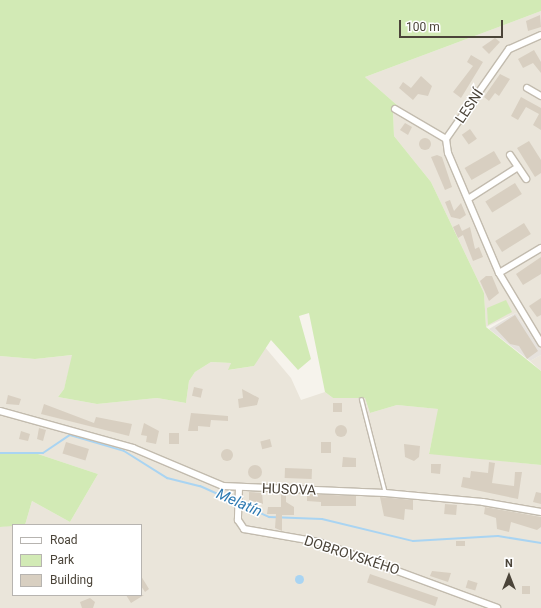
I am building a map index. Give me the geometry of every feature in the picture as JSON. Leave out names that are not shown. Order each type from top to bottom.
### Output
[{"type":"street","name":"LESNÍ","points":[[446,139],[509,49],[541,35]]},
{"type":"street","points":[[527,88],[541,96]]},
{"type":"street","points":[[395,109],[446,139],[468,200],[498,273],[540,339]]},
{"type":"street","points":[[510,155],[526,179]]},
{"type":"street","points":[[468,200],[518,168]]},
{"type":"street","points":[[498,273],[541,248]]},
{"type":"street","name":"HUSOVA","points":[[0,411],[133,448],[200,478],[239,488],[385,493],[483,502],[541,512]]},
{"type":"street","name":"DOBROVSKÉHO","points":[[239,488],[236,499],[238,520],[244,528],[319,542],[497,608]]},
{"type":"lane","points":[[361,400],[385,493]]},
{"type":"shaded area","points":[[541,11],[541,350],[516,313],[486,327],[484,293],[431,182],[394,136],[393,111],[398,106],[365,77]]},
{"type":"shaded area","points":[[516,313],[541,350],[541,355],[530,361],[489,329]]},
{"type":"shaded area","points":[[264,346],[291,378],[301,400],[325,392],[333,398],[365,398],[370,413],[397,405],[439,409],[429,453],[541,465],[541,608],[0,608],[0,527],[12,525],[12,596],[142,596],[142,524],[25,524],[32,501],[70,522],[98,474],[38,454],[0,454],[0,356],[35,359],[73,355],[64,389],[58,397],[97,404],[157,398],[186,403],[189,381],[195,372],[211,362],[231,363],[229,370],[254,366]]},
{"type":"shaded area","points":[[541,355],[541,371],[530,361]]},
{"type":"green space","points":[[0,0],[541,0],[541,11],[365,77],[398,106],[393,111],[394,136],[431,182],[484,293],[486,327],[541,371],[541,465],[429,454],[438,409],[397,405],[370,413],[365,398],[333,398],[325,392],[309,313],[299,316],[311,359],[298,370],[271,340],[254,366],[228,370],[231,363],[211,362],[195,372],[189,381],[186,403],[157,398],[97,404],[58,397],[64,389],[72,355],[35,359],[0,356]]},
{"type":"green space","points":[[506,300],[512,312],[488,325],[487,308]]},
{"type":"green space","points":[[0,454],[38,454],[98,474],[70,522],[32,501],[25,524],[12,524],[12,526],[0,527]]},
{"type":"water","points":[[297,575],[301,575],[303,579],[301,583],[297,583],[295,581],[295,577]]},
{"type":"building","points":[[540,15],[541,27],[528,31],[526,21]]},
{"type":"building","points":[[495,38],[500,42],[489,54],[482,47]]},
{"type":"building","points":[[534,50],[541,62],[541,73],[533,63],[523,68],[518,59]]},
{"type":"building","points":[[471,55],[483,62],[461,98],[453,92],[473,66],[467,62]]},
{"type":"building","points":[[500,74],[510,79],[499,96],[495,93],[489,101],[484,97]]},
{"type":"building","points":[[421,76],[432,86],[428,96],[418,94],[413,100],[399,88],[403,82],[411,88]]},
{"type":"building","points":[[521,97],[541,108],[541,130],[533,125],[539,114],[526,107],[518,120],[511,116]]},
{"type":"building","points":[[405,123],[412,127],[408,135],[400,130]]},
{"type":"building","points":[[470,129],[477,139],[469,145],[462,135]]},
{"type":"building","points":[[423,138],[427,138],[431,144],[427,150],[423,150],[419,146],[419,142]]},
{"type":"building","points":[[529,141],[541,160],[541,173],[535,177],[517,148]]},
{"type":"building","points":[[494,151],[501,163],[472,180],[465,168]]},
{"type":"building","points":[[437,155],[442,157],[452,187],[445,190],[431,157]]},
{"type":"building","points":[[515,183],[522,194],[492,213],[485,202]]},
{"type":"building","points":[[450,200],[454,211],[461,203],[466,215],[460,219],[451,217],[445,202]]},
{"type":"building","points":[[524,223],[531,234],[502,252],[495,241]]},
{"type":"building","points":[[459,224],[462,231],[470,227],[475,249],[479,247],[483,257],[473,261],[463,235],[458,238],[453,227]]},
{"type":"building","points":[[541,257],[541,274],[523,285],[516,274]]},
{"type":"building","points":[[486,276],[492,276],[499,293],[489,301],[480,281]]},
{"type":"building","points":[[541,298],[541,315],[537,317],[529,306]]},
{"type":"building","points":[[515,315],[538,351],[527,359],[519,346],[510,344],[495,328]]},
{"type":"building","points":[[194,387],[203,389],[201,398],[192,396]]},
{"type":"building","points":[[242,389],[259,398],[257,405],[239,408],[238,399],[243,398]]},
{"type":"building","points":[[8,395],[21,399],[19,405],[6,404]]},
{"type":"building","points":[[333,403],[342,403],[342,412],[333,412]]},
{"type":"building","points":[[44,404],[94,423],[96,417],[132,424],[129,436],[41,414]]},
{"type":"building","points":[[191,413],[228,416],[228,421],[211,420],[210,427],[198,426],[198,431],[188,431]]},
{"type":"building","points":[[144,423],[159,431],[156,444],[146,442],[147,436],[141,435]]},
{"type":"building","points":[[341,425],[345,427],[347,431],[345,435],[341,437],[337,435],[335,431],[337,427]]},
{"type":"building","points":[[39,428],[46,430],[43,441],[37,439]]},
{"type":"building","points":[[21,431],[30,434],[28,441],[19,439]]},
{"type":"building","points":[[169,433],[179,433],[179,444],[169,444]]},
{"type":"building","points":[[270,439],[272,447],[262,449],[260,441]]},
{"type":"building","points":[[66,442],[89,449],[85,460],[62,453]]},
{"type":"building","points":[[321,442],[331,442],[331,453],[321,453]]},
{"type":"building","points":[[404,444],[420,446],[419,457],[414,461],[405,457]]},
{"type":"building","points":[[227,449],[231,451],[233,455],[231,459],[227,461],[223,459],[221,455],[223,451]]},
{"type":"building","points":[[343,457],[356,458],[356,467],[342,467]]},
{"type":"building","points":[[489,462],[495,463],[492,483],[514,486],[515,472],[522,472],[518,499],[461,487],[463,477],[470,478],[471,471],[488,473]]},
{"type":"building","points":[[431,464],[441,464],[440,474],[431,473]]},
{"type":"building","points":[[252,465],[258,465],[262,469],[262,475],[258,479],[252,479],[248,475],[248,469]]},
{"type":"building","points":[[285,468],[312,469],[312,479],[285,478]]},
{"type":"building","points":[[249,492],[262,493],[263,504],[249,500]]},
{"type":"building","points":[[536,492],[541,493],[541,504],[533,502]]},
{"type":"building","points":[[281,494],[286,494],[286,502],[294,507],[294,515],[282,515],[282,531],[275,528],[276,514],[267,514],[268,507],[281,507]]},
{"type":"building","points":[[307,494],[356,496],[356,506],[321,506],[321,502],[307,501]]},
{"type":"building","points":[[380,497],[413,500],[413,510],[405,509],[404,520],[384,516]]},
{"type":"building","points":[[445,504],[457,505],[456,515],[444,514]]},
{"type":"building","points":[[485,507],[541,517],[541,527],[537,530],[511,522],[509,532],[497,529],[496,518],[484,514]]},
{"type":"building","points":[[456,541],[465,541],[465,546],[456,546]]},
{"type":"building","points":[[432,571],[451,573],[448,582],[430,576]]},
{"type":"building","points":[[370,574],[438,597],[435,606],[367,583]]},
{"type":"building","points":[[142,578],[149,589],[145,592],[142,588]]},
{"type":"building","points":[[468,580],[478,583],[475,591],[466,588]]},
{"type":"building","points":[[522,586],[530,586],[530,594],[522,594]]},
{"type":"building","points":[[144,595],[131,603],[127,596]]},
{"type":"building","points":[[90,598],[95,602],[93,608],[82,608],[80,602]]},
{"type":"waterway","name":"Melatín","points":[[0,453],[43,453],[70,435],[124,451],[167,478],[200,486],[269,517],[322,519],[413,541],[498,536],[541,543]]}]
